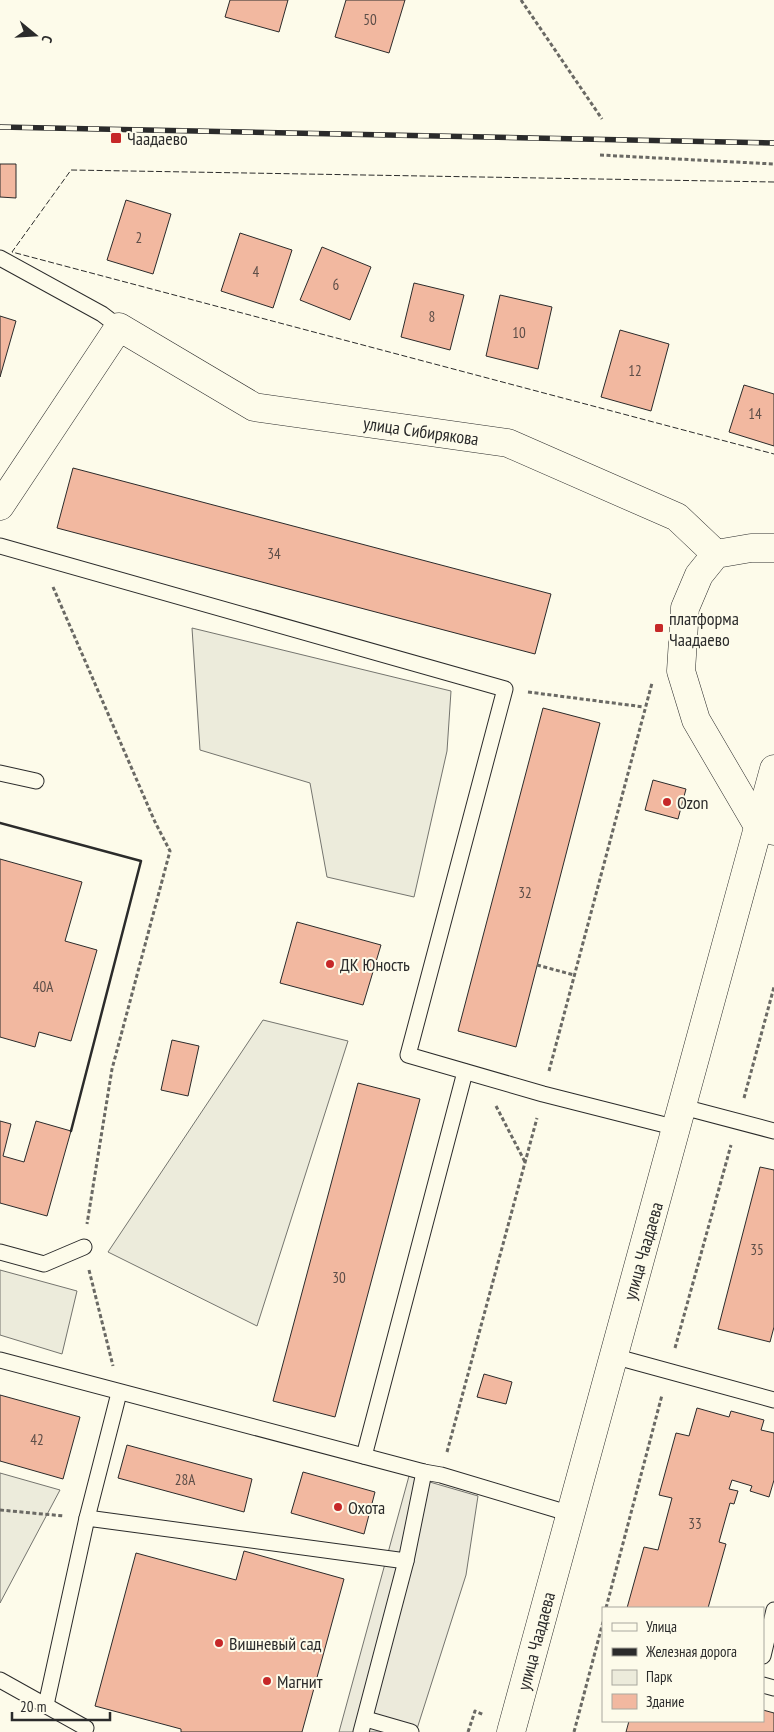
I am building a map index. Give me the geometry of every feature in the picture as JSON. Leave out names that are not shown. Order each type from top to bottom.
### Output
[{"type":"street","points":[[0,506],[119,327]]},
{"type":"street","name":"улица Сибирякова","points":[[119,327],[254,407],[508,443],[677,518],[716,554]]},
{"type":"street","points":[[766,829],[696,720],[681,671],[685,608],[699,575],[716,554],[751,548],[774,548]]},
{"type":"street","name":"улица Чаадаева","points":[[511,1732],[680,1118],[766,829],[774,769]]},
{"type":"lane","points":[[0,258],[102,314],[119,327]]},
{"type":"lane","points":[[0,546],[505,689],[408,1054],[465,1072],[680,1118],[737,1122],[774,1131]]},
{"type":"lane","points":[[0,773],[36,781]]},
{"type":"lane","points":[[364,1456],[465,1072]]},
{"type":"lane","points":[[0,1252],[44,1264],[84,1247]]},
{"type":"lane","points":[[613,1356],[774,1400]]},
{"type":"lane","points":[[0,1360],[119,1393],[441,1475],[571,1514]]},
{"type":"lane","points":[[46,1704],[87,1518],[119,1393]]},
{"type":"lane","points":[[412,1732],[364,1725],[406,1561],[424,1472]]},
{"type":"lane","points":[[87,1518],[406,1561]]},
{"type":"lane","points":[[764,1652],[774,1610]]},
{"type":"lane","points":[[0,1680],[86,1728]]},
{"type":"path","points":[[522,0],[602,119]]},
{"type":"path","points":[[600,155],[774,164]]},
{"type":"path","points":[[41,559],[155,822],[170,851],[112,1069],[84,1247],[119,1393]]},
{"type":"path","points":[[505,689],[644,707]]},
{"type":"path","points":[[537,966],[574,975]]},
{"type":"path","points":[[606,1607],[774,987]]},
{"type":"path","points":[[482,1076],[525,1162]]},
{"type":"path","points":[[0,1510],[87,1518]]},
{"type":"path","points":[[574,1732],[602,1626]]},
{"type":"green space","points":[[192,628],[451,691],[447,751],[414,897],[327,877],[310,783],[200,750]]},
{"type":"green space","points":[[263,1020],[348,1041],[257,1326],[108,1252]]},
{"type":"green space","points":[[0,1270],[77,1291],[62,1354],[0,1335]]},
{"type":"green space","points":[[0,1473],[60,1490],[0,1603]]},
{"type":"shaded area","points":[[409,1476],[478,1496],[466,1575],[416,1732],[339,1732]]},
{"type":"building","points":[[230,0],[288,0],[279,32],[225,17]]},
{"type":"building","points":[[346,0],[405,0],[389,53],[335,37]]},
{"type":"building","points":[[0,164],[16,164],[16,198],[0,197]]},
{"type":"building","points":[[126,200],[171,214],[153,274],[107,260]]},
{"type":"building","points":[[240,233],[292,250],[273,308],[221,291]]},
{"type":"building","points":[[322,247],[371,267],[350,320],[300,300]]},
{"type":"building","points":[[414,283],[464,295],[450,350],[401,337]]},
{"type":"building","points":[[500,295],[552,307],[538,369],[486,356]]},
{"type":"building","points":[[0,316],[16,321],[0,377]]},
{"type":"building","points":[[620,330],[669,344],[651,411],[601,397]]},
{"type":"building","points":[[744,385],[774,394],[774,446],[729,432]]},
{"type":"building","points":[[73,468],[551,594],[535,654],[57,528]]},
{"type":"building","points":[[543,708],[600,723],[516,1047],[458,1031]]},
{"type":"building","points":[[653,780],[686,789],[678,819],[645,810]]},
{"type":"building","points":[[0,859],[82,882],[65,941],[97,950],[71,1041],[39,1032],[35,1047],[0,1037]]},
{"type":"building","name":"ДК Юность","points":[[297,922],[381,945],[363,1005],[280,983]]},
{"type":"building","points":[[172,1040],[199,1046],[188,1096],[161,1090]]},
{"type":"building","points":[[358,1083],[420,1099],[335,1417],[273,1401]]},
{"type":"building","points":[[0,1121],[11,1124],[3,1156],[24,1162],[36,1121],[71,1131],[47,1216],[0,1203]]},
{"type":"building","points":[[760,1167],[774,1170],[774,1327],[770,1342],[718,1329]]},
{"type":"building","points":[[484,1374],[512,1382],[506,1404],[477,1397]]},
{"type":"building","points":[[0,1395],[80,1417],[63,1479],[0,1461]]},
{"type":"building","points":[[697,1408],[729,1417],[731,1411],[764,1420],[761,1430],[774,1433],[774,1480],[769,1497],[750,1491],[752,1486],[732,1480],[729,1489],[738,1491],[734,1504],[730,1503],[719,1542],[726,1544],[708,1607],[627,1607],[644,1547],[658,1550],[672,1498],[659,1495],[676,1433],[689,1436]]},
{"type":"building","points":[[127,1445],[252,1479],[244,1512],[118,1478]]},
{"type":"building","points":[[303,1472],[375,1492],[364,1534],[291,1513]]},
{"type":"building","name":"Вишневый сад","points":[[244,1551],[344,1579],[302,1732],[181,1732],[181,1729],[95,1706],[136,1553],[236,1580]]},
{"type":"building","points":[[764,1710],[774,1713],[774,1732],[626,1732],[629,1722],[764,1722]]},
{"type":"railway","points":[[0,127],[774,143]]},
{"type":"fence","points":[[774,182],[71,170],[12,252],[774,454]]},
{"type":"wall","points":[[0,823],[141,861],[71,1131]]},
{"type":"place","name":"Чаадаево","points":[[116,138]]},
{"type":"place","name":"платформа Чаадаево","points":[[659,628]]},
{"type":"place","name":"Ozon","points":[[667,802]]},
{"type":"place","name":"ДК Юность","points":[[330,964]]},
{"type":"place","name":"Охота","points":[[338,1507]]},
{"type":"place","name":"Вишневый сад","points":[[219,1643]]},
{"type":"place","name":"Магнит","points":[[267,1681]]}]
